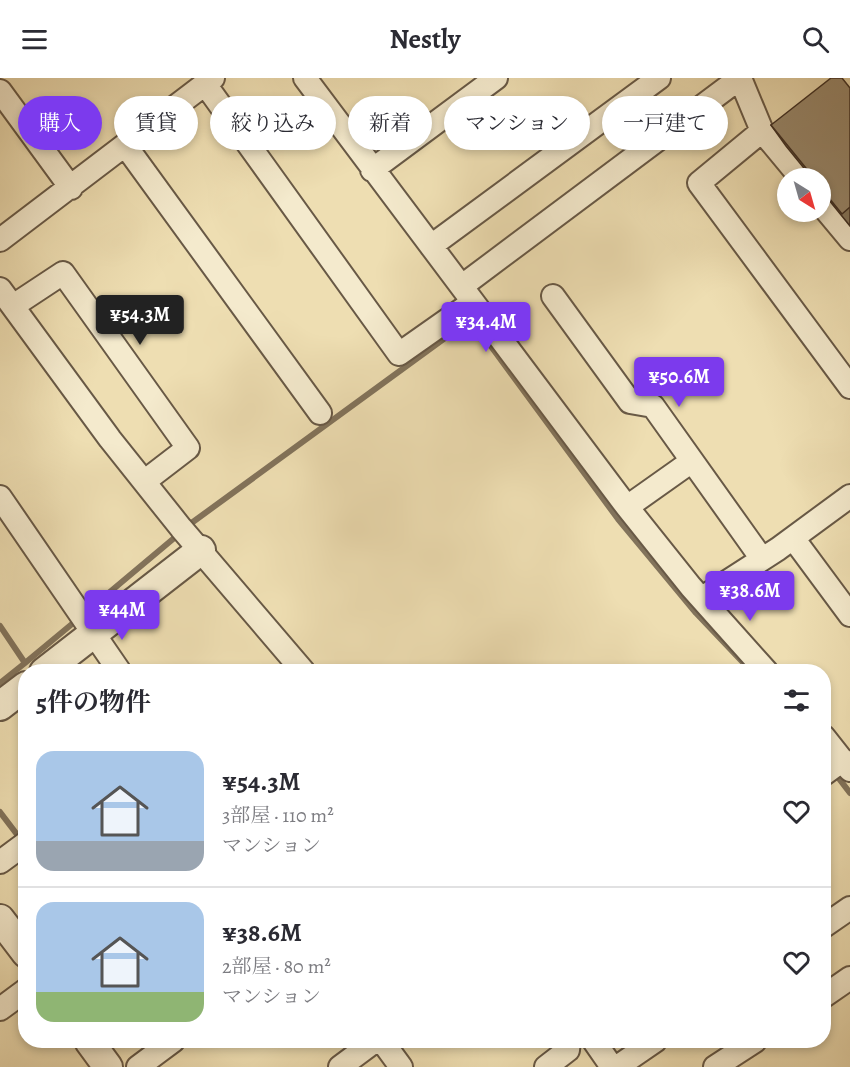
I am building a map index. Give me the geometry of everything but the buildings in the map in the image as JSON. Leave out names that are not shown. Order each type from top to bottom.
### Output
[{"type":"street","points":[[305,78],[627,507],[759,664]]},
{"type":"street","points":[[372,170],[496,78]]},
{"type":"street","points":[[430,246],[659,78]]},
{"type":"street","points":[[182,96],[197,83],[399,354],[467,294],[740,78],[762,131],[793,168]]},
{"type":"street","points":[[0,91],[71,188]]},
{"type":"street","points":[[762,131],[699,183],[850,387]]},
{"type":"street","points":[[0,240],[118,150]]},
{"type":"street","points":[[128,150],[320,413]]},
{"type":"street","points":[[831,216],[850,239]]},
{"type":"street","points":[[145,481],[188,448],[63,273],[6,298],[110,439],[189,538],[297,664]]},
{"type":"street","points":[[553,296],[630,402],[653,405],[762,559]]},
{"type":"street","points":[[627,507],[692,462]]},
{"type":"street","points":[[702,598],[794,538],[850,496]]},
{"type":"street","points":[[0,497],[114,664]]},
{"type":"street","points":[[51,664],[84,623],[189,538]]},
{"type":"street","points":[[794,538],[850,615]]},
{"type":"street","points":[[0,706],[18,692]]},
{"type":"street","points":[[0,862],[18,849]]},
{"type":"street","points":[[831,921],[850,908]]},
{"type":"street","points":[[0,919],[18,943]]},
{"type":"street","points":[[831,991],[850,978]]},
{"type":"street","points":[[0,1009],[18,996]]},
{"type":"street","points":[[94,1048],[108,1067]]},
{"type":"street","points":[[138,1067],[164,1048]]},
{"type":"street","points":[[340,1067],[366,1048]]},
{"type":"street","points":[[387,1048],[401,1067]]},
{"type":"street","points":[[546,1067],[568,1048]]},
{"type":"street","points":[[599,1048],[612,1067]]},
{"type":"street","points":[[617,1067],[645,1048]]},
{"type":"street","points":[[715,1067],[744,1048]]},
{"type":"waterway","points":[[186,527],[471,319],[618,519],[696,613],[744,664]]},
{"type":"waterway","points":[[86,612],[179,534]]},
{"type":"waterway","points":[[0,626],[25,663],[78,619]]},
{"type":"waterway","points":[[0,683],[18,669]]},
{"type":"waterway","points":[[831,768],[850,793]]},
{"type":"waterway","points":[[0,812],[18,836]]}]
